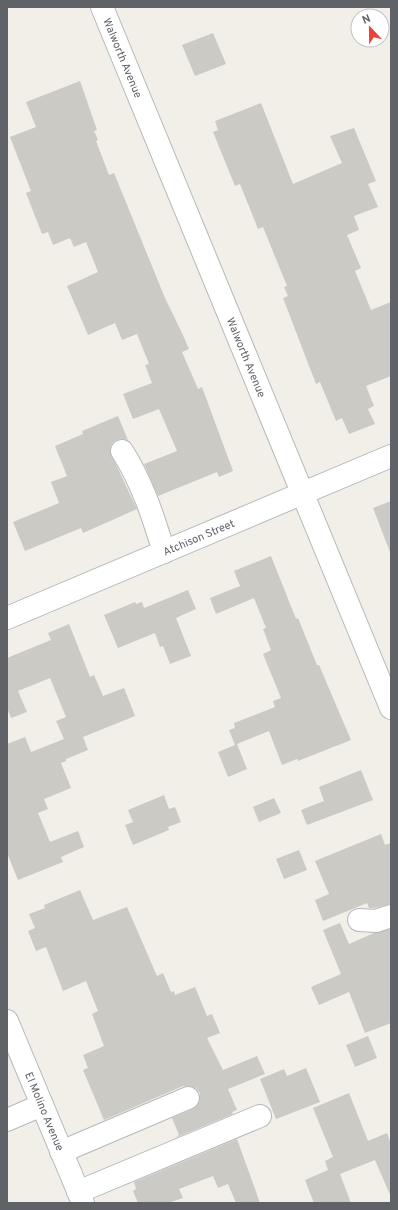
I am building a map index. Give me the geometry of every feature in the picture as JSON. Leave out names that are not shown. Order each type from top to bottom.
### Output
[{"type":"street","name":"Walworth Avenue","points":[[102,7],[391,708]]},
{"type":"street","points":[[122,451],[135,471],[150,507],[164,552]]},
{"type":"street","name":"Atchison Street","points":[[7,618],[391,456]]},
{"type":"street","points":[[359,920],[376,921],[391,916]]},
{"type":"street","name":"El Molino Avenue","points":[[7,1021],[80,1198]]},
{"type":"street","points":[[61,1152],[188,1098]]},
{"type":"street","points":[[7,1120],[42,1105]]},
{"type":"street","points":[[80,1198],[260,1116]]},
{"type":"building","points":[[213,33],[226,64],[195,76],[182,45]]},
{"type":"building","points":[[80,81],[97,130],[94,131],[98,140],[96,141],[109,175],[114,173],[165,298],[189,349],[182,352],[198,389],[202,387],[233,471],[219,477],[217,472],[158,496],[144,464],[177,451],[159,409],[133,419],[123,394],[152,383],[145,365],[149,364],[137,334],[122,340],[115,323],[88,335],[67,286],[98,272],[86,242],[74,247],[70,238],[53,245],[48,232],[42,234],[26,193],[31,191],[10,137],[36,127],[26,102]]},
{"type":"building","points":[[261,103],[293,184],[342,163],[330,136],[354,128],[376,181],[368,184],[378,207],[354,216],[359,230],[347,235],[361,268],[355,271],[371,310],[391,302],[391,376],[366,386],[374,406],[368,409],[375,424],[349,434],[342,418],[336,421],[320,382],[316,384],[283,298],[288,296],[284,287],[287,286],[263,227],[258,229],[240,184],[235,186],[213,132],[218,130],[215,121]]},
{"type":"building","points":[[118,416],[128,440],[121,439],[115,441],[111,445],[110,452],[137,509],[83,533],[81,528],[25,551],[13,522],[59,503],[51,482],[67,476],[55,446],[83,434],[82,431]]},
{"type":"building","points":[[391,501],[391,552],[390,552],[373,508]]},
{"type":"building","points":[[271,556],[296,619],[298,618],[317,665],[319,665],[351,740],[298,761],[297,759],[282,765],[269,731],[237,744],[247,769],[228,777],[218,752],[235,745],[229,730],[235,728],[234,723],[275,707],[273,701],[281,698],[263,654],[271,650],[263,629],[266,628],[254,598],[216,614],[210,598],[240,586],[234,571]]},
{"type":"building","points":[[188,590],[196,609],[176,618],[191,656],[170,664],[163,646],[160,647],[155,633],[118,648],[104,615],[135,602],[136,604],[142,602],[144,608]]},
{"type":"building","points":[[69,624],[90,677],[94,675],[103,696],[124,688],[135,716],[83,737],[88,750],[66,759],[66,761],[61,763],[71,788],[44,799],[48,809],[38,813],[50,842],[78,831],[84,847],[61,857],[63,862],[18,880],[7,853],[7,744],[25,737],[31,752],[64,739],[56,721],[66,717],[50,678],[18,691],[27,712],[11,718],[7,708],[7,658],[51,640],[48,633]]},
{"type":"building","points":[[361,770],[373,800],[307,825],[301,810],[324,801],[319,787]]},
{"type":"building","points":[[164,795],[169,809],[175,807],[181,822],[168,827],[169,830],[133,845],[125,825],[133,822],[128,810]]},
{"type":"building","points":[[274,798],[281,813],[259,822],[253,807]]},
{"type":"building","points":[[381,834],[385,845],[391,843],[391,904],[369,908],[367,903],[323,921],[315,900],[329,894],[315,861]]},
{"type":"building","points":[[299,850],[307,870],[284,879],[276,859]]},
{"type":"building","points":[[80,890],[93,920],[127,907],[157,976],[163,973],[171,992],[174,991],[175,995],[195,987],[207,1016],[212,1014],[220,1033],[207,1038],[223,1070],[257,1056],[265,1074],[228,1089],[237,1110],[232,1112],[233,1114],[175,1138],[179,1135],[172,1118],[193,1109],[198,1105],[200,1100],[200,1093],[196,1088],[183,1086],[104,1120],[83,1070],[88,1068],[83,1055],[104,1046],[92,1014],[98,1011],[86,981],[63,991],[46,947],[36,951],[28,931],[35,928],[29,914],[45,908],[44,905]]},
{"type":"building","points":[[340,923],[349,944],[374,933],[391,929],[391,1023],[365,1033],[349,992],[319,1005],[311,987],[341,974],[323,930]]},
{"type":"building","points":[[368,1036],[377,1058],[355,1067],[346,1045]]},
{"type":"building","points":[[306,1068],[320,1102],[276,1119],[260,1079],[284,1069],[287,1076]]},
{"type":"building","points":[[349,1093],[368,1141],[387,1133],[391,1144],[391,1197],[375,1160],[340,1174],[351,1203],[314,1203],[305,1180],[328,1170],[325,1161],[333,1157],[313,1108]]},
{"type":"building","points":[[237,1139],[260,1203],[236,1203],[228,1184],[218,1188],[213,1176],[179,1189],[183,1198],[168,1203],[138,1203],[133,1191],[136,1189],[134,1182]]}]
